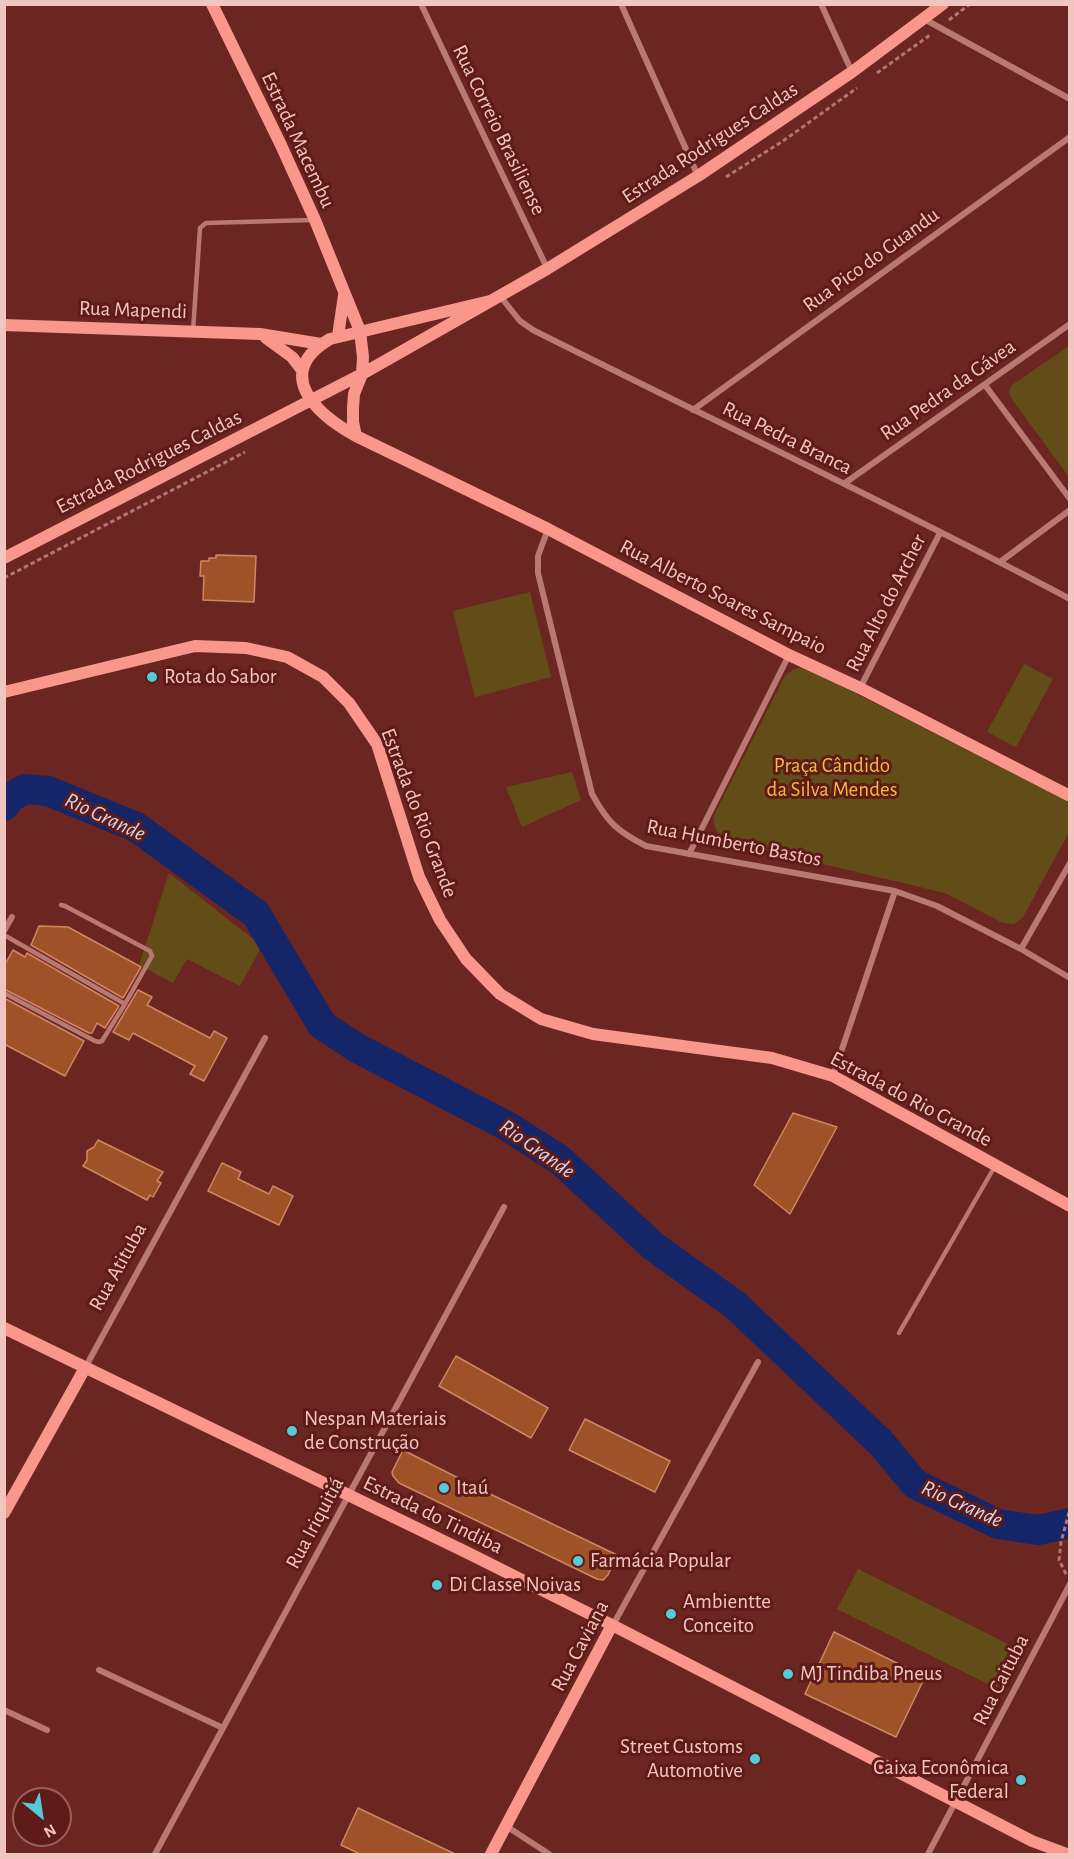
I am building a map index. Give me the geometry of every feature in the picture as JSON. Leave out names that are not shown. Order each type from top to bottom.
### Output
[{"type":"street","name":"Estrada Macembu","points":[[212,4],[315,220],[360,331],[362,374]]},
{"type":"street","name":"Rua Correio Brasiliense","points":[[421,4],[547,269]]},
{"type":"street","points":[[621,4],[698,176]]},
{"type":"street","points":[[821,4],[852,72]]},
{"type":"street","name":"Estrada Rodrigues Caldas","points":[[4,558],[362,374],[547,269],[698,176],[852,72],[943,4]]},
{"type":"street","points":[[924,19],[1070,99]]},
{"type":"street","name":"Rua Pico do Guandu","points":[[693,410],[1070,137]]},
{"type":"street","points":[[338,336],[345,294]]},
{"type":"street","name":"Estrada Rodrigues Caldas","points":[[302,370],[311,354],[321,344],[338,336],[495,298]]},
{"type":"street","name":"Rua Pedra Branca","points":[[495,298],[533,330],[845,483],[1070,599]]},
{"type":"street","name":"Rua Pedra da Gávea","points":[[845,483],[1070,324]]},
{"type":"street","name":"Rua Mapendi","points":[[4,325],[260,334],[321,344]]},
{"type":"street","points":[[260,334],[292,357],[302,370],[303,382],[311,400]]},
{"type":"street","points":[[356,436],[353,422],[354,394],[362,374]]},
{"type":"street","points":[[985,385],[1070,499]]},
{"type":"street","name":"Rua Alberto Soares Sampaio","points":[[311,400],[331,420],[356,436],[548,529],[789,655],[860,688],[1070,796]]},
{"type":"street","points":[[999,562],[1070,510]]},
{"type":"street","name":"Rua Humberto Bastos","points":[[548,529],[538,556],[538,573],[592,794],[604,816],[622,833],[646,846],[895,891],[937,906],[1070,978]]},
{"type":"street","name":"Rua Alto do Archer","points":[[860,688],[940,533]]},
{"type":"street","name":"Estrada do Rio Grande","points":[[4,692],[195,646],[246,648],[287,657],[323,677],[350,703],[377,744],[419,877],[440,920],[466,959],[500,994],[541,1020],[593,1034],[772,1058],[833,1076],[1070,1206]]},
{"type":"street","points":[[689,854],[789,655]]},
{"type":"street","points":[[1022,950],[1070,863]]},
{"type":"street","points":[[833,1076],[895,891]]},
{"type":"street","points":[[4,933],[12,917]]},
{"type":"street","name":"Rua Atituba","points":[[4,1513],[265,1038]]},
{"type":"street","name":"Rua Iriquitiá","points":[[155,1854],[504,1207]]},
{"type":"street","name":"Estrada do Tindiba","points":[[4,1328],[612,1625],[1032,1841],[1067,1854]]},
{"type":"street","name":"Rua Caviana","points":[[491,1854],[612,1625],[758,1362]]},
{"type":"street","name":"Rua Caituba","points":[[928,1854],[1070,1582]]},
{"type":"street","points":[[99,1670],[223,1728]]},
{"type":"street","points":[[4,1710],[47,1730]]},
{"type":"street","points":[[506,1826],[549,1854]]},
{"type":"lane","points":[[193,331],[202,225],[206,223],[315,220]]},
{"type":"lane","points":[[4,993],[99,1042],[102,1041],[152,956],[150,951],[61,905]]},
{"type":"lane","points":[[4,933],[125,1004]]},
{"type":"lane","points":[[899,1333],[995,1165]]},
{"type":"path","points":[[4,578],[248,451]]},
{"type":"path","points":[[1069,1510],[1059,1560],[1070,1582]]},
{"type":"green space","points":[[1069,346],[1069,477],[1011,398],[1009,392],[1012,385]]},
{"type":"green space","points":[[530,592],[551,677],[475,697],[453,611]]},
{"type":"green space","points":[[1024,664],[1053,679],[1016,747],[987,732]]},
{"type":"green space","name":"Praça Cândido da Silva Mendes","points":[[804,667],[1069,802],[1069,832],[1023,917],[1014,924],[1003,923],[945,893],[726,841],[720,835],[716,830],[714,815],[785,676],[794,669]]},
{"type":"green space","points":[[572,772],[581,800],[522,827],[506,787]]},
{"type":"green space","points":[[169,873],[262,946],[240,986],[187,959],[173,983],[139,965]]},
{"type":"green space","points":[[858,1569],[1016,1648],[996,1688],[837,1609]]},
{"type":"building","points":[[216,555],[256,556],[254,602],[203,600],[204,576],[200,576],[201,561],[209,561],[209,558],[216,558]]},
{"type":"building","points":[[39,926],[68,927],[141,967],[123,998],[31,945]]},
{"type":"building","points":[[13,950],[25,957],[27,953],[119,1006],[105,1028],[97,1023],[92,1033],[89,1033],[4,989],[4,966]]},
{"type":"building","points":[[138,990],[152,997],[147,1005],[210,1038],[214,1031],[227,1038],[204,1081],[190,1074],[195,1066],[133,1033],[129,1040],[113,1032]]},
{"type":"building","points":[[4,998],[84,1041],[65,1076],[4,1044]]},
{"type":"building","points":[[793,1113],[837,1127],[790,1214],[754,1185]]},
{"type":"building","points":[[98,1140],[163,1172],[157,1181],[161,1183],[153,1197],[150,1195],[147,1200],[83,1166],[87,1160],[87,1151],[94,1147]]},
{"type":"building","points":[[222,1163],[241,1172],[238,1179],[269,1194],[273,1186],[293,1196],[279,1225],[208,1191]]},
{"type":"building","points":[[456,1356],[548,1408],[531,1438],[439,1386]]},
{"type":"building","points":[[585,1419],[670,1461],[655,1492],[569,1450]]},
{"type":"building","points":[[403,1450],[617,1555],[608,1575],[603,1580],[597,1579],[399,1483],[392,1472]]},
{"type":"building","points":[[834,1632],[925,1677],[896,1737],[805,1694]]},
{"type":"building","points":[[358,1808],[455,1854],[360,1854],[341,1845]]},
{"type":"waterway","name":"Rio Grande","points":[[4,806],[11,797],[25,789],[48,791],[136,827],[256,914],[322,1025],[357,1048],[507,1126],[560,1160],[653,1246],[735,1305],[881,1443],[915,1484],[998,1524],[1038,1530],[1070,1523]]},
{"type":"place","name":"Rota do Sabor","points":[[152,677]]},
{"type":"place","name":"Nespan Materiais de Construção","points":[[292,1431]]},
{"type":"place","name":"Itaú","points":[[444,1488]]},
{"type":"place","name":"Farmácia Popular","points":[[578,1561]]},
{"type":"place","name":"Di Classe Noivas","points":[[437,1585]]},
{"type":"place","name":"Ambientte Conceito","points":[[671,1614]]},
{"type":"place","name":"MJ Tindiba Pneus","points":[[788,1674]]},
{"type":"place","name":"Street Customs Automotive","points":[[755,1759]]},
{"type":"place","name":"Caixa Econômica Federal","points":[[1021,1780]]}]
